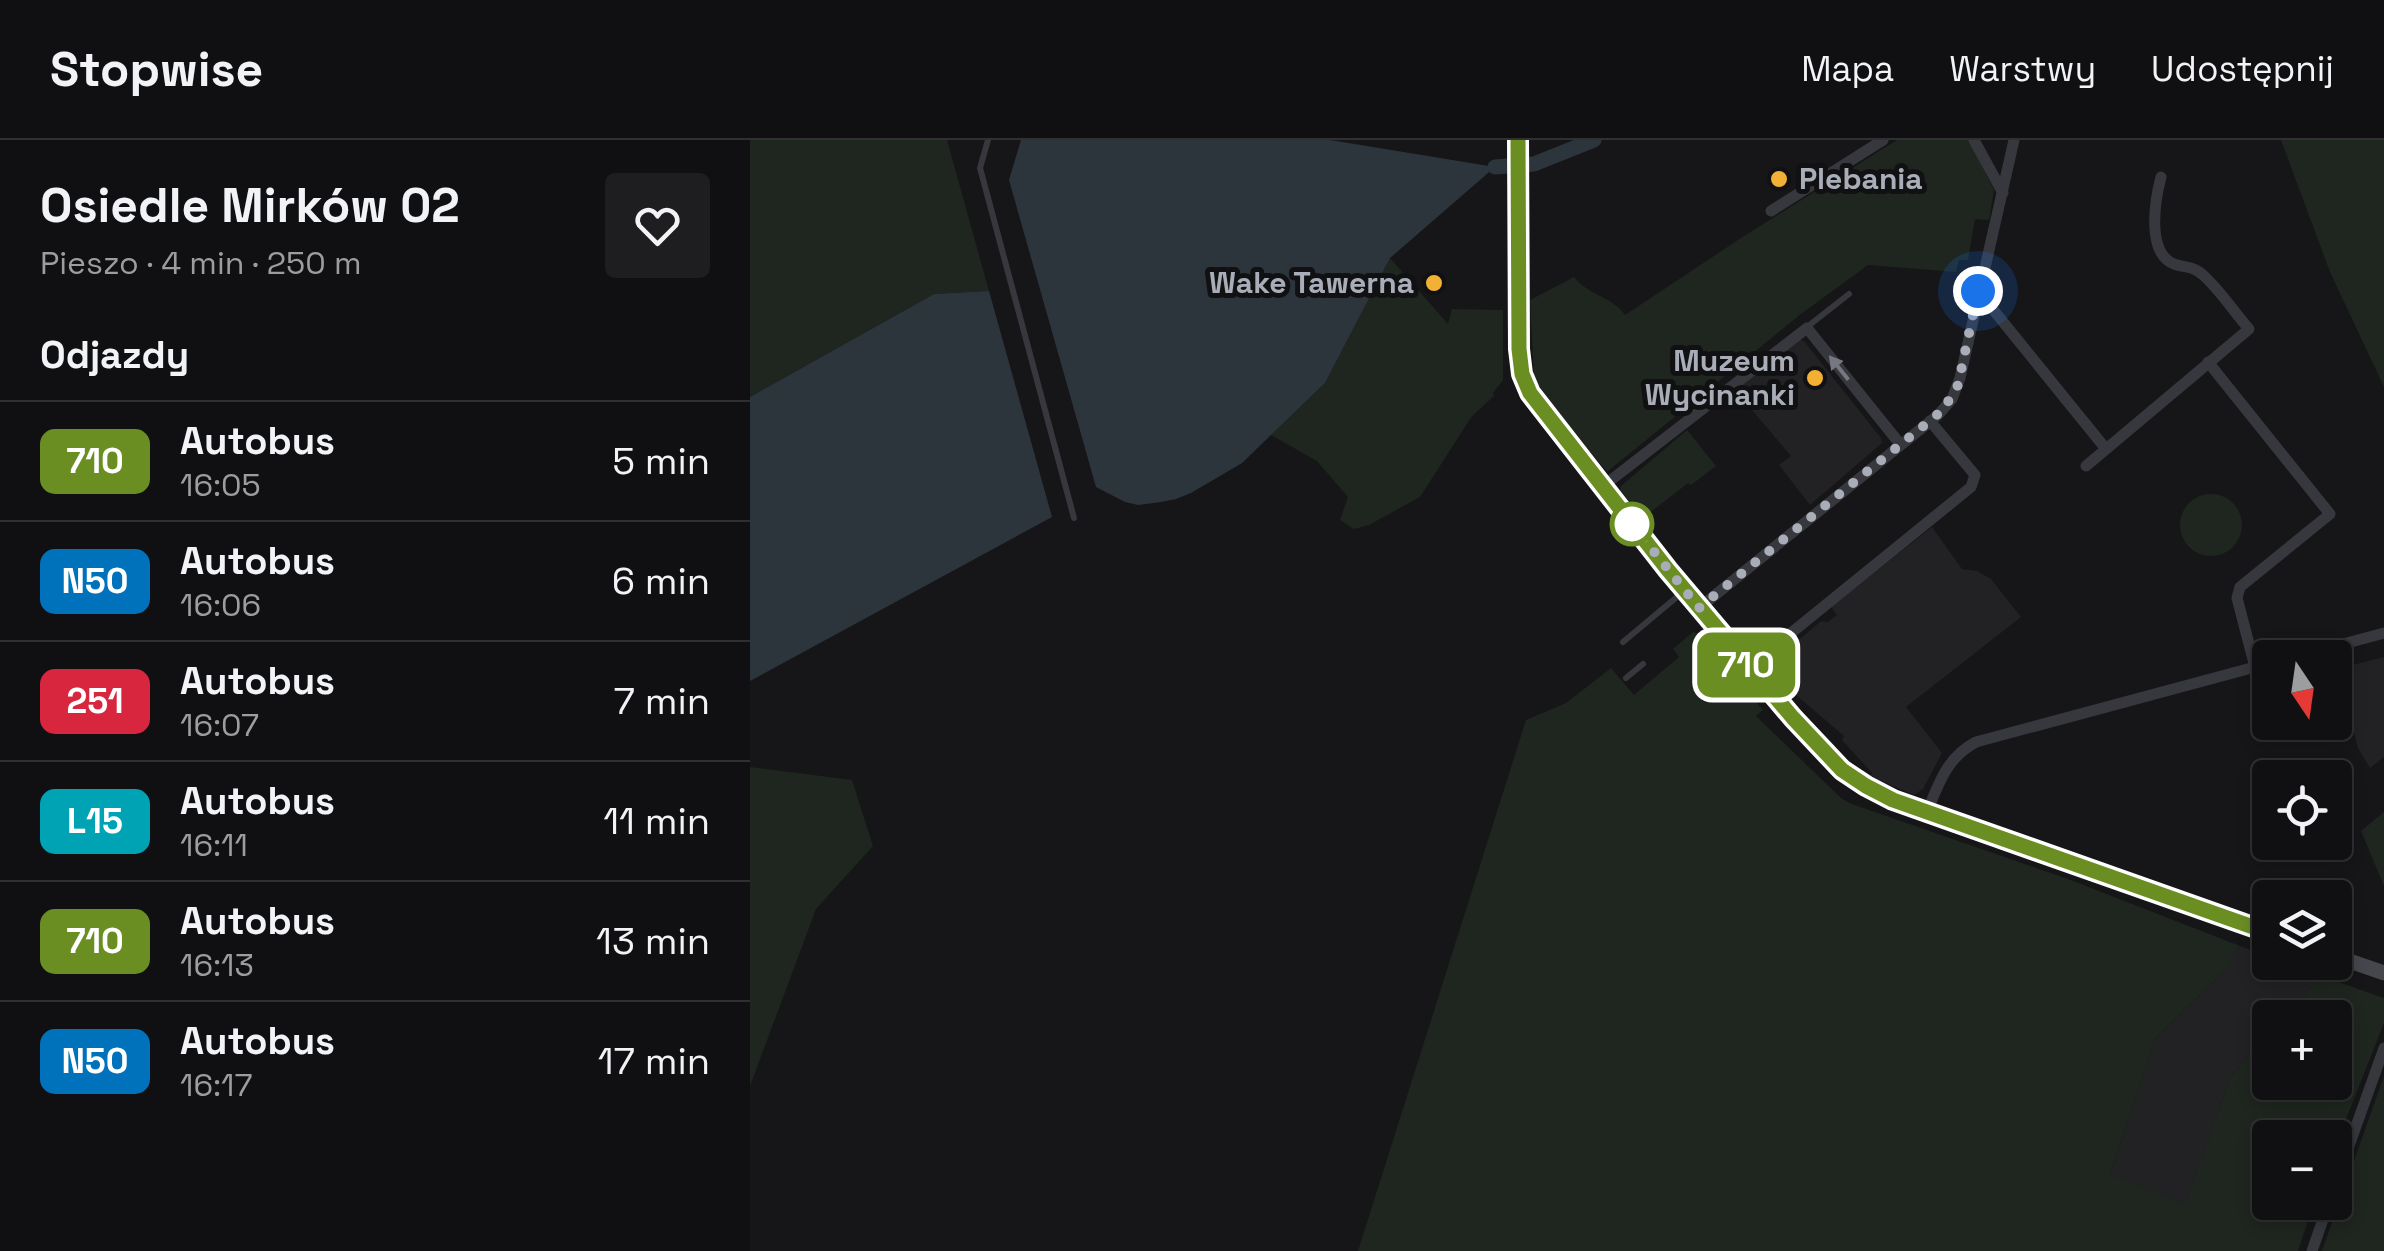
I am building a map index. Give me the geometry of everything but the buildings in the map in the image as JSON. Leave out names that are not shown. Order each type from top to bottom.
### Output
[{"type":"street","points":[[1518,140],[1519,349],[1522,374],[1534,400],[1748,668],[1842,770],[1880,794],[1927,812],[2252,927]]},
{"type":"street","points":[[1772,211],[1883,140]]},
{"type":"street","points":[[1974,140],[2003,192]]},
{"type":"street","points":[[1699,608],[1948,404],[1958,385],[2014,140]]},
{"type":"street","points":[[2086,466],[2249,330],[2203,274],[2160,254],[2156,243],[2156,196],[2162,177]]},
{"type":"street","points":[[1978,291],[2106,449]]},
{"type":"street","points":[[1602,487],[1807,328],[1900,444]]},
{"type":"street","points":[[2208,362],[2330,514],[2240,587],[2236,598],[2252,656]]},
{"type":"street","points":[[1748,668],[1970,488],[1975,476],[1930,421]]},
{"type":"street","points":[[2352,642],[2384,634]]},
{"type":"street","points":[[1927,812],[1950,763],[1976,742],[2252,668]]},
{"type":"street","points":[[2352,962],[2384,973]]},
{"type":"street","points":[[2352,1138],[2384,1048]]},
{"type":"street","points":[[2312,1251],[2323,1220]]},
{"type":"lane","points":[[988,140],[980,168],[1074,518]]},
{"type":"lane","points":[[1807,328],[1850,294]]},
{"type":"lane","points":[[1623,642],[1685,590]]},
{"type":"lane","points":[[1626,678],[1643,664]]},
{"type":"shaded area","points":[[750,140],[947,140],[989,291],[934,294],[750,397]]},
{"type":"shaded area","points":[[1021,140],[1330,140],[1495,167],[1390,258],[1325,383],[1242,463],[1191,493],[1138,505],[1096,487],[1009,180]]},
{"type":"shaded area","points":[[1897,140],[1969,140],[1994,190],[1989,220],[1975,219],[1968,260],[1959,260],[1956,272],[1868,265],[1801,314],[1607,472],[1534,378],[1530,300],[1574,277],[1625,315]]},
{"type":"shaded area","points":[[2281,140],[2384,140],[2384,387],[2330,272]]},
{"type":"shaded area","points":[[1390,258],[1448,324],[1452,309],[1503,310],[1503,380],[1494,396],[1472,416],[1420,497],[1354,529],[1340,520],[1348,497],[1317,461],[1271,435],[1325,383]]},
{"type":"shaded area","points":[[989,291],[1052,517],[750,681],[750,397],[934,294]]},
{"type":"shaded area","points":[[1799,339],[1882,443],[1810,505],[1779,465],[1791,456],[1735,390]]},
{"type":"shaded area","points":[[1687,430],[1716,466],[1643,518],[1620,491],[1621,486]]},
{"type":"shaded area","points":[[2211,494],[2233,503],[2242,525],[2233,547],[2211,556],[2189,547],[2180,525],[2189,503]]},
{"type":"shaded area","points":[[1932,527],[1962,569],[1991,579],[2021,617],[1906,707],[1942,753],[1923,789],[1914,795],[1870,776],[1872,773],[1842,740],[1844,736],[1768,671],[1768,666],[1821,621],[1828,622],[1837,615],[1831,607]]},
{"type":"shaded area","points":[[1694,631],[1763,710],[1756,716],[1849,803],[2068,879],[2240,946],[2228,962],[2231,964],[2156,1038],[2110,1174],[2185,1204],[2231,1076],[2252,1053],[2252,1100],[2352,1100],[2352,1000],[2299,1000],[2317,980],[2332,980],[2384,998],[2384,1023],[2346,1120],[2252,1120],[2252,1220],[2308,1220],[2298,1251],[1358,1251],[1526,720],[1566,703],[1611,668],[1634,695],[1679,657],[1673,649]]},
{"type":"shaded area","points":[[2384,657],[2384,757],[2370,768],[2358,748],[2352,725],[2352,665]]},
{"type":"shaded area","points":[[750,767],[852,780],[873,846],[816,909],[750,1086]]},
{"type":"shaded area","points":[[2384,812],[2384,886],[2361,831]]},
{"type":"shaded area","points":[[2240,946],[2252,950],[2252,980],[2317,980],[2299,1000],[2252,1000],[2252,1053],[2231,1076],[2185,1205],[2110,1174],[2156,1038],[2230,965],[2227,962]]},
{"type":"shaded area","points":[[2384,1076],[2384,1251],[2322,1251],[2333,1220],[2352,1220],[2352,1166]]},
{"type":"waterway","points":[[1495,167],[1534,164],[1594,140]]},
{"type":"bus line","name":"710","points":[[1518,140],[1519,349],[1522,374],[1530,393],[1734,651],[1832,760],[1866,786],[1893,800],[2252,927]]},
{"type":"place","name":"Plebania","points":[[1779,179]]},
{"type":"place","name":"Wake Tawerna","points":[[1434,283]]},
{"type":"place","name":"Muzeum Wycinanki","points":[[1815,378]]},
{"type":"route","points":[[1632,524],[1699,608],[1943,410],[1958,385],[1978,291]]}]
